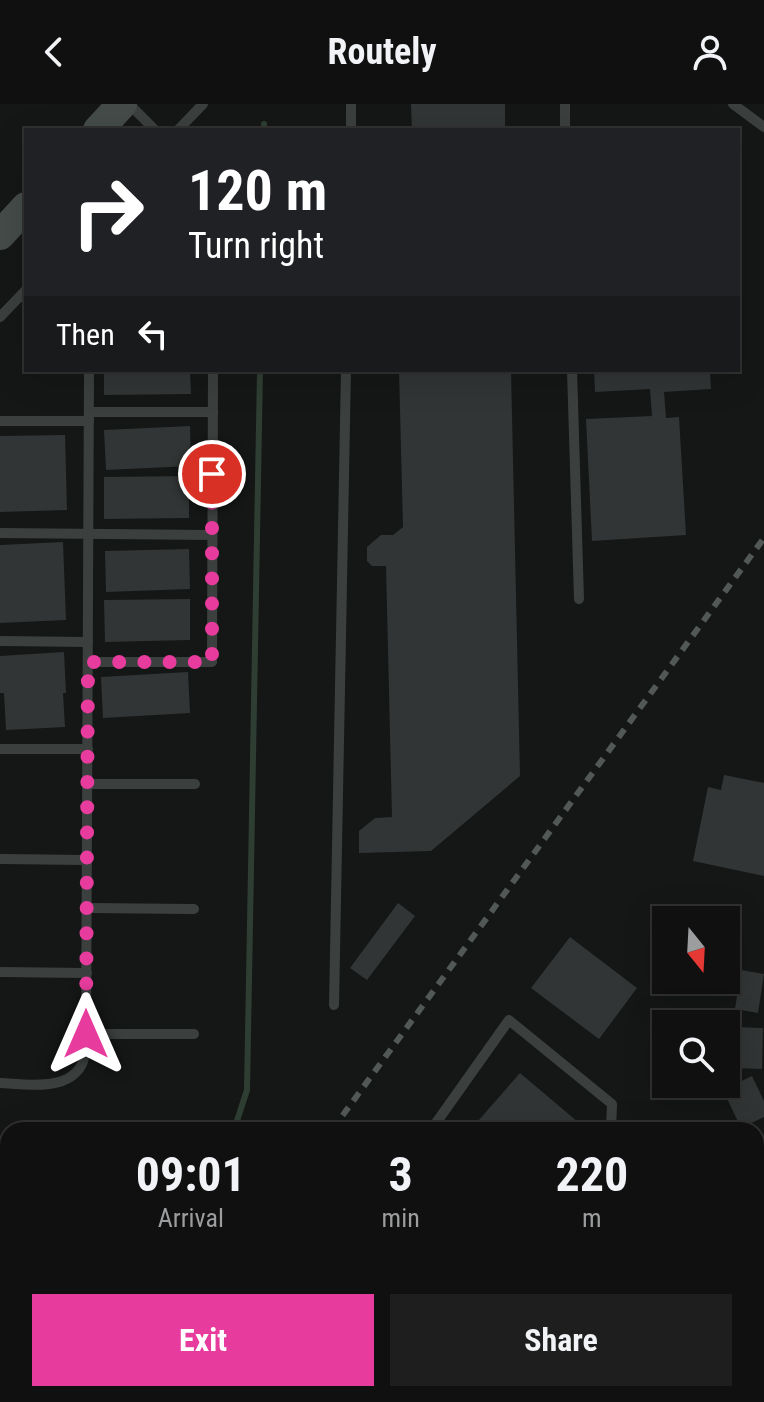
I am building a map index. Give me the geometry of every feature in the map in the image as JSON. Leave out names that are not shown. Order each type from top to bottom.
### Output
[{"type":"main road","points":[[100,128],[122,104]]},
{"type":"main road","points":[[0,235],[24,209]]},
{"type":"lane","points":[[129,104],[153,128]]},
{"type":"lane","points":[[180,128],[203,104]]},
{"type":"lane","points":[[351,104],[351,128]]},
{"type":"lane","points":[[565,104],[565,128]]},
{"type":"lane","points":[[733,104],[764,127]]},
{"type":"lane","points":[[0,317],[24,292]]},
{"type":"lane","points":[[0,1083],[46,1084],[68,1080],[82,1064],[86,1034],[89,372]]},
{"type":"lane","points":[[88,662],[212,662],[213,372]]},
{"type":"lane","points":[[334,1005],[346,372]]},
{"type":"lane","points":[[572,372],[579,599]]},
{"type":"lane","points":[[0,421],[213,412]]},
{"type":"lane","points":[[0,533],[212,535]]},
{"type":"lane","points":[[0,641],[88,642]]},
{"type":"lane","points":[[0,749],[88,749]]},
{"type":"lane","points":[[87,784],[195,784]]},
{"type":"lane","points":[[0,859],[87,860]]},
{"type":"lane","points":[[87,908],[194,909]]},
{"type":"lane","points":[[0,972],[87,973]]},
{"type":"lane","points":[[437,1122],[509,1020],[612,1104],[611,1122]]},
{"type":"lane","points":[[86,1034],[194,1034]]},
{"type":"building","points":[[411,104],[505,104],[505,128],[412,128]]},
{"type":"building","points":[[104,372],[190,372],[191,394],[104,395]]},
{"type":"building","points":[[399,372],[511,372],[520,776],[431,851],[359,853],[359,831],[375,818],[392,817],[386,566],[372,566],[367,561],[367,547],[381,535],[393,535],[403,527]]},
{"type":"building","points":[[594,372],[710,372],[711,389],[664,392],[666,418],[679,417],[686,535],[592,541],[586,419],[652,416],[650,389],[595,392]]},
{"type":"building","points":[[190,426],[191,466],[106,470],[104,430]]},
{"type":"building","points":[[65,435],[67,510],[0,512],[0,436]]},
{"type":"building","points":[[189,476],[189,518],[104,519],[104,477]]},
{"type":"building","points":[[63,542],[66,620],[0,623],[0,545]]},
{"type":"building","points":[[189,549],[190,589],[106,592],[105,551]]},
{"type":"building","points":[[190,599],[190,640],[105,642],[104,600]]},
{"type":"building","points":[[64,652],[65,727],[6,730],[4,693],[0,693],[0,656]]},
{"type":"building","points":[[188,672],[190,713],[103,718],[101,677]]},
{"type":"building","points":[[724,775],[764,783],[764,876],[693,861],[708,787],[721,790]]},
{"type":"building","points":[[398,903],[415,916],[367,980],[350,968]]},
{"type":"building","points":[[570,937],[637,988],[599,1039],[531,988]]},
{"type":"building","points":[[741,970],[764,974],[758,1013],[735,1009],[737,994],[740,994]]},
{"type":"building","points":[[740,1027],[763,1028],[762,1069],[740,1068]]},
{"type":"building","points":[[520,1073],[578,1122],[479,1122]]},
{"type":"building","points":[[752,1076],[764,1101],[764,1117],[754,1122],[738,1122],[727,1098],[740,1098],[740,1082]]},
{"type":"waterway","points":[[237,1122],[247,1090],[260,372]]},
{"type":"railway","points":[[338,1122],[764,538]]},
{"type":"route","points":[[86,1034],[88,662],[212,662],[212,474]]}]
